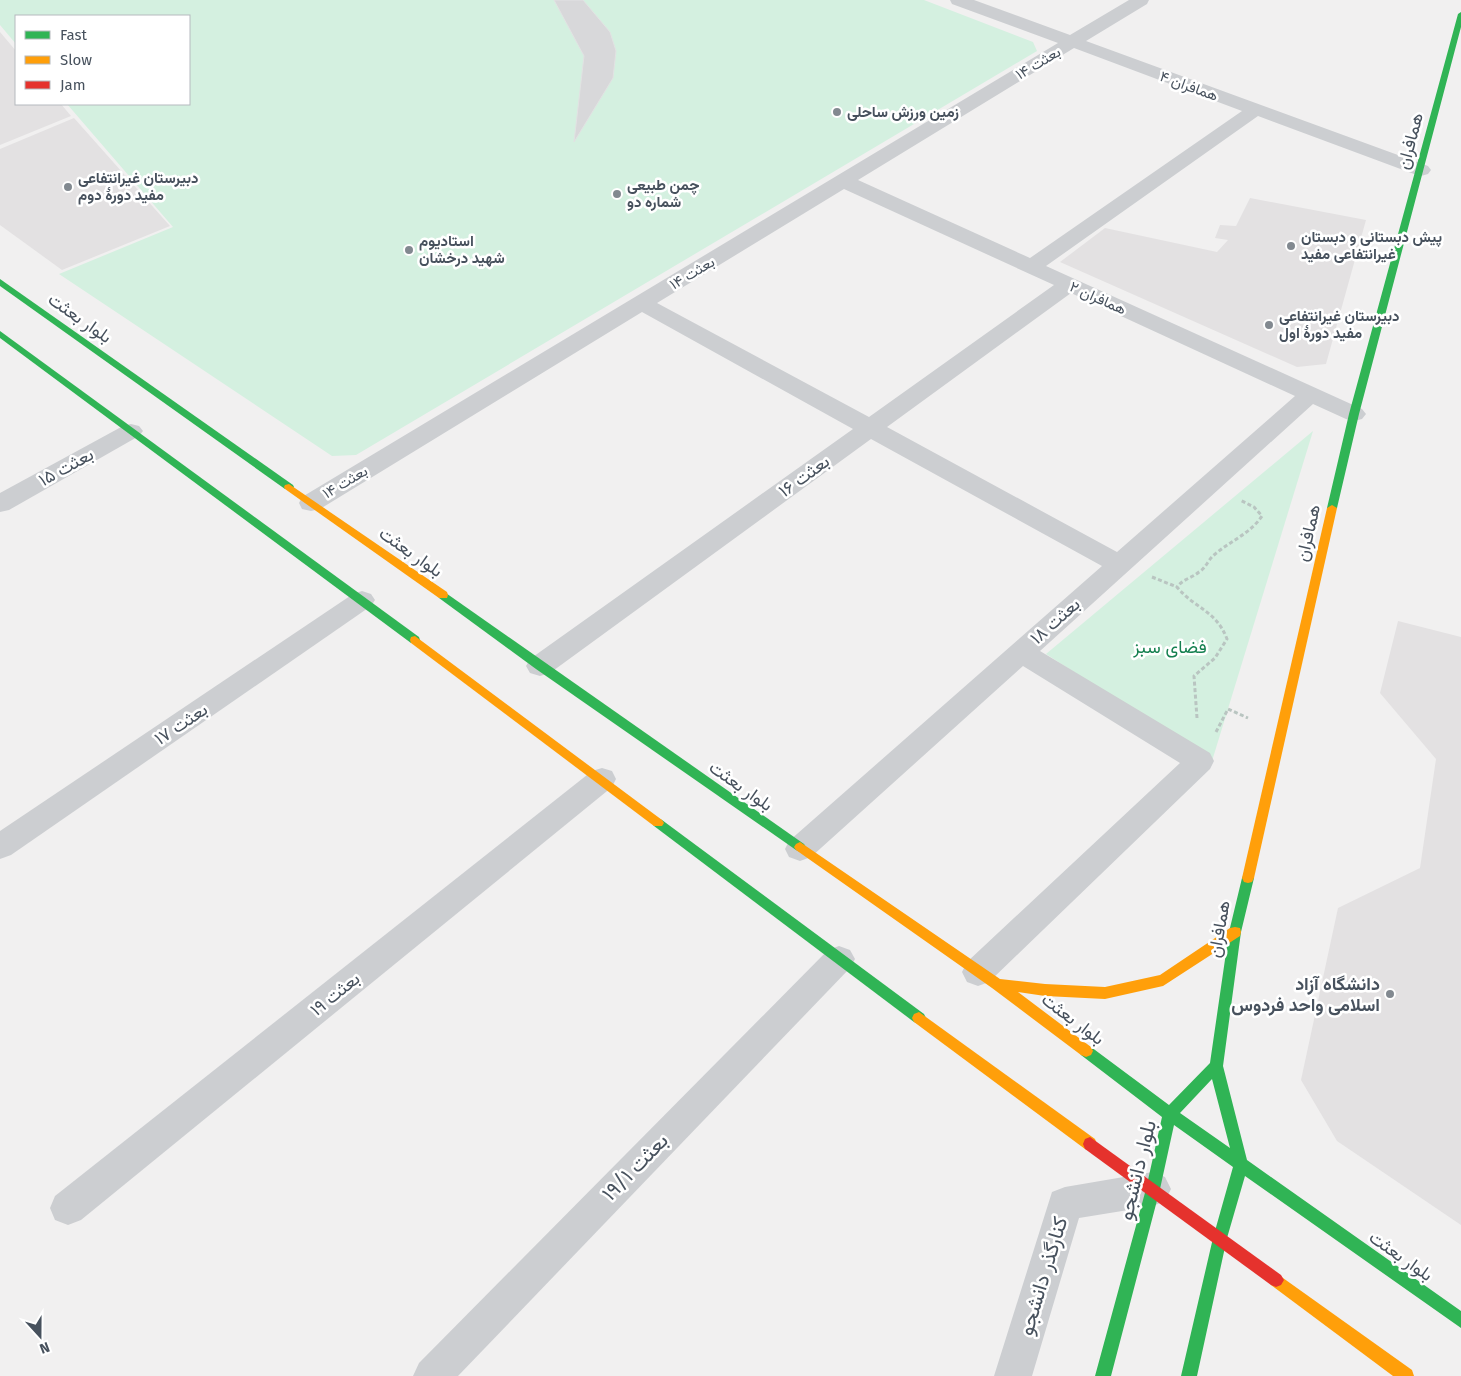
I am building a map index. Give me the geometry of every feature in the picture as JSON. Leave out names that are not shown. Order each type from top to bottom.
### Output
[{"type":"main road","name":"همافران","points":[[1216,1066],[1234,932],[1354,414],[1421,170],[1461,14]]},
{"type":"main road","name":"بلوار بعثت","points":[[0,282],[540,666],[987,978],[1170,1114],[1461,1320]]},
{"type":"main road","points":[[0,334],[362,600],[839,959],[1406,1376]]},
{"type":"main road","points":[[987,978],[1045,990],[1105,994],[1163,980],[1234,932]]},
{"type":"main road","points":[[1188,1376],[1220,1238],[1241,1164],[1216,1066]]},
{"type":"main road","name":"بلوار دانشجو","points":[[1104,1376],[1153,1189],[1170,1114],[1216,1066]]},
{"type":"street","name":"همافران ۴","points":[[958,0],[1421,170]]},
{"type":"street","name":"بعثت ۱۴","points":[[311,503],[1142,0]]},
{"type":"street","points":[[1031,267],[1255,110]]},
{"type":"street","name":"همافران ۲","points":[[843,181],[1354,414]]},
{"type":"street","name":"بعثت ۱۶","points":[[540,666],[1068,285]]},
{"type":"street","points":[[640,303],[1119,564]]},
{"type":"street","name":"بعثت ۱۸","points":[[800,848],[1310,394]]},
{"type":"street","name":"بعثت ۱۵","points":[[0,504],[131,431]]},
{"type":"street","name":"بعثت ۱۷","points":[[0,847],[362,600]]},
{"type":"street","points":[[987,978],[1200,762],[1021,652]]},
{"type":"street","name":"بعثت ۱۹","points":[[68,1208],[602,779]]},
{"type":"street","name":"بعثت ۱۹/۱","points":[[432,1376],[839,959]]},
{"type":"street","name":"کنارگذر دانشجو","points":[[1013,1376],[1065,1204],[1153,1189]]},
{"type":"path","points":[[1200,762],[1194,676],[1214,658],[1227,639],[1223,627],[1213,614],[1183,596],[1177,588],[1181,581],[1201,572],[1211,557],[1255,526],[1262,516],[1254,507],[1210,483]]},
{"type":"path","points":[[1200,762],[1228,709],[1280,732]]},
{"type":"shaded area","points":[[0,32],[15,50],[15,105],[62,105],[71,116],[0,145]]},
{"type":"shaded area","name":"دبیرستان غیرانتفاعی مفید دورهٔ دوم","points":[[74,118],[170,226],[62,270],[0,225],[0,149]]},
{"type":"shaded area","name":"دبیرستان غیرانتفاعی مفید دورهٔ اول","points":[[1250,198],[1366,220],[1326,364],[1297,367],[1060,262],[1105,228],[1217,252],[1228,240],[1215,238],[1220,225],[1236,226]]},
{"type":"shaded area","name":"دانشگاه آزاد اسلامی واحد فردوس","points":[[1398,621],[1461,637],[1461,1225],[1337,1141],[1301,1080],[1338,908],[1420,868],[1436,759],[1380,693]]},
{"type":"green space","name":"استادیوم شهید درخشان","points":[[0,0],[924,0],[1033,42],[1037,51],[356,455],[332,456],[59,274],[173,227],[68,105],[190,105],[190,15],[15,15],[15,43],[0,25]]},
{"type":"green space","name":"فضای سبز","points":[[1313,431],[1212,761],[1046,654]]},
{"type":"building","points":[[554,0],[583,0],[610,32],[616,51],[613,78],[574,142],[584,56]]},
{"type":"traffic: fast","points":[[1332,508],[1354,414],[1461,14]]},
{"type":"traffic: fast","points":[[0,282],[289,487]]},
{"type":"traffic: fast","points":[[0,334],[415,640]]},
{"type":"traffic: fast","points":[[443,595],[540,666],[800,847]]},
{"type":"traffic: fast","points":[[658,823],[919,1018]]},
{"type":"traffic: fast","points":[[1189,1376],[1220,1238],[1241,1165],[1216,1066],[1235,932],[1248,878]]},
{"type":"traffic: fast","points":[[1086,1051],[1170,1114],[1461,1320]]},
{"type":"traffic: fast","points":[[1103,1376],[1153,1189],[1170,1114],[1216,1066]]},
{"type":"traffic: slow","points":[[289,487],[443,595]]},
{"type":"traffic: slow","points":[[1248,878],[1332,508]]},
{"type":"traffic: slow","points":[[415,640],[658,823]]},
{"type":"traffic: slow","points":[[800,847],[997,984],[1086,1051]]},
{"type":"traffic: slow","points":[[998,984],[1045,990],[1105,993],[1163,980],[1235,932]]},
{"type":"traffic: slow","points":[[919,1018],[1090,1144]]},
{"type":"traffic: slow","points":[[1276,1280],[1406,1376]]},
{"type":"traffic: jam","points":[[1090,1144],[1276,1280]]},
{"type":"place","name":"زمین ورزش ساحلی","points":[[837,112]]},
{"type":"place","name":"دبیرستان غیرانتفاعی مفید دورهٔ دوم","points":[[68,187]]},
{"type":"place","name":"چمن طبیعی شماره دو","points":[[617,194]]},
{"type":"place","name":"پیش دبستانی و دبستان غیرانتفاعی مفید","points":[[1291,246]]},
{"type":"place","name":"استادیوم شهید درخشان","points":[[409,250]]},
{"type":"place","name":"دبیرستان غیرانتفاعی مفید دورهٔ اول","points":[[1269,325]]},
{"type":"place","name":"دانشگاه آزاد اسلامی واحد فردوس","points":[[1390,994]]}]
